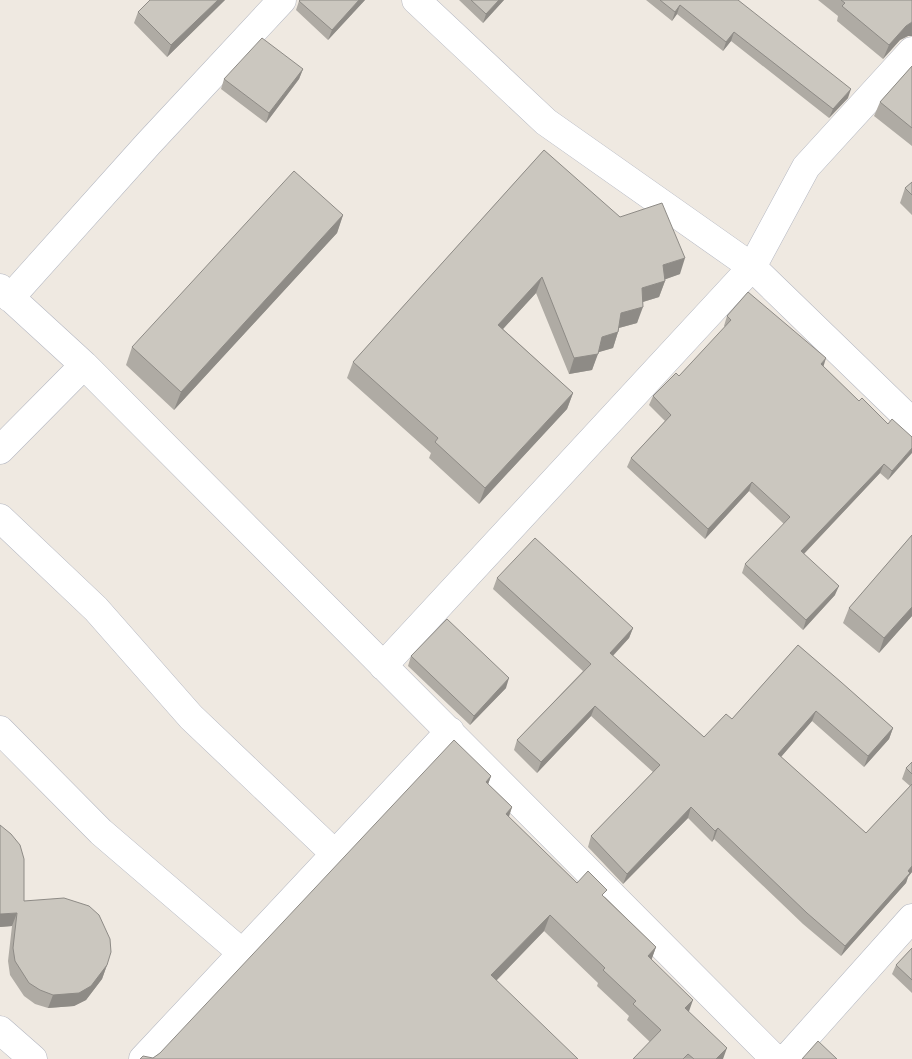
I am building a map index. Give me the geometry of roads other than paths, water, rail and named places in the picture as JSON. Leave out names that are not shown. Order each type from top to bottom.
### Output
[{"type":"street","points":[[282,0],[148,144],[5,293],[84,366],[775,1059]]},
{"type":"street","points":[[416,0],[546,122],[752,267],[912,422]]},
{"type":"street","points":[[382,666],[752,267],[806,167],[912,51]]},
{"type":"street","points":[[0,450],[84,366]]},
{"type":"street","points":[[0,518],[96,609],[191,717],[334,853]]},
{"type":"street","points":[[0,730],[101,832],[241,952]]},
{"type":"street","points":[[143,1059],[228,970],[241,952],[450,731]]},
{"type":"street","points":[[786,1059],[912,918]]},
{"type":"street","points":[[0,1030],[32,1059]]}]
